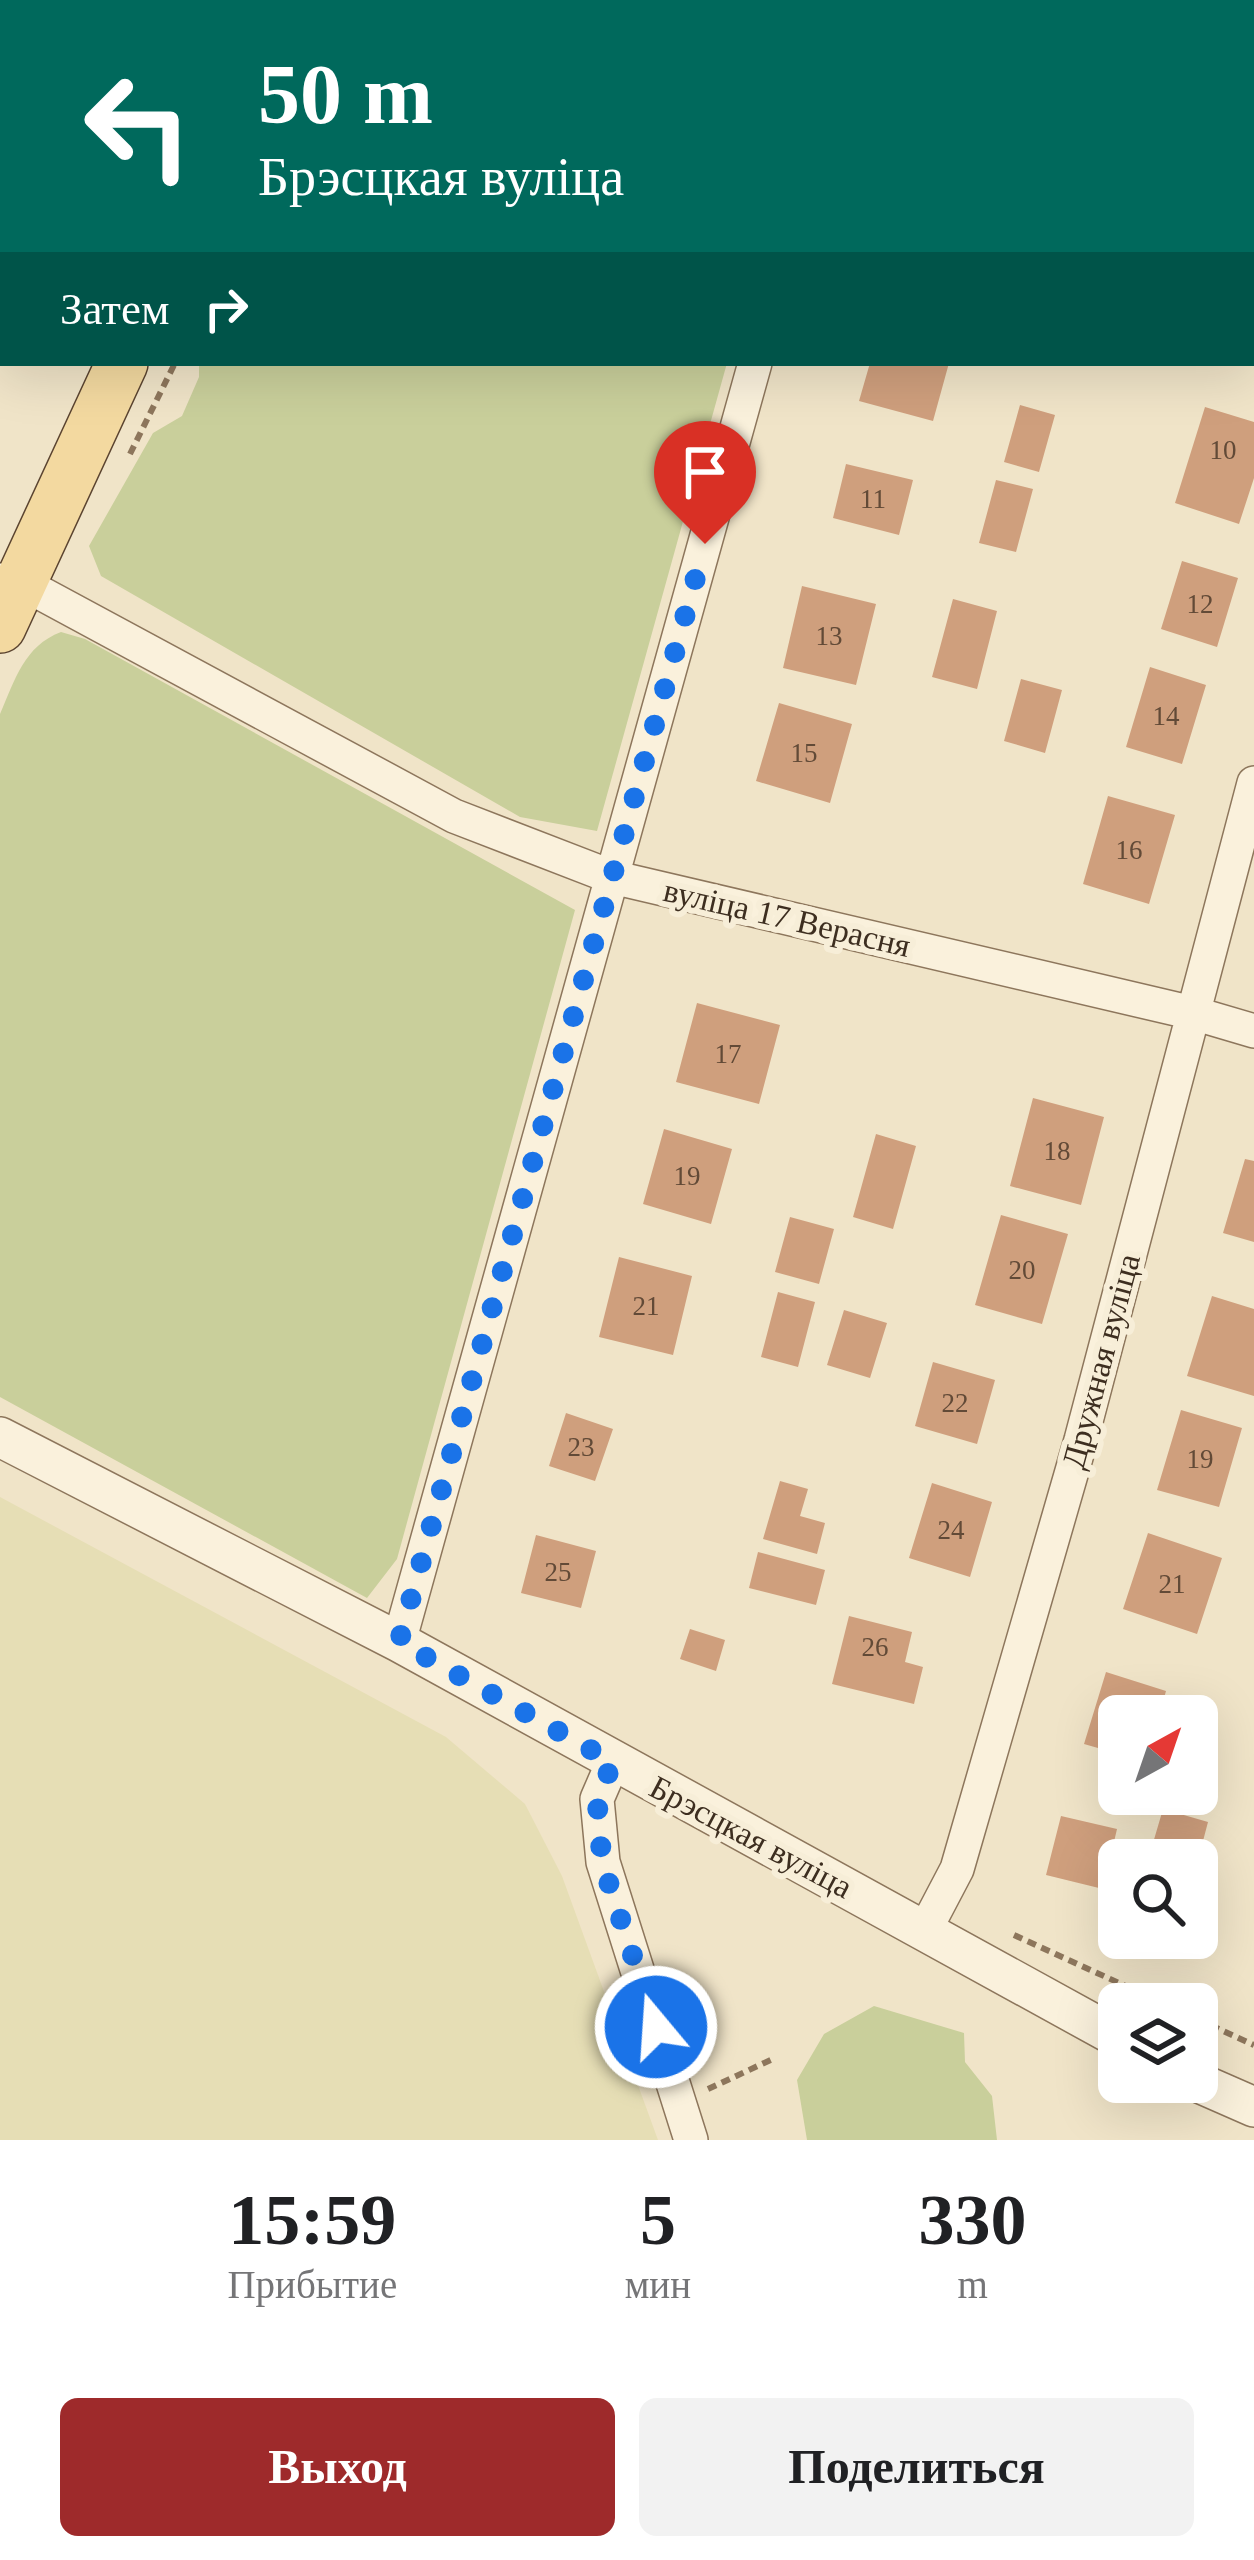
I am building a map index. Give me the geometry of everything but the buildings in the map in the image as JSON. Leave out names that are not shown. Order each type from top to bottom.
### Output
[{"type":"main road","points":[[7,597],[121,366]]},
{"type":"street","points":[[399,1642],[754,366]]},
{"type":"street","name":"вуліца 17 Верасня","points":[[7,597],[454,817],[612,877],[1254,1030]]},
{"type":"street","name":"Дружная вуліца","points":[[925,1930],[957,1869],[1081,1440],[1254,783]]},
{"type":"street","name":"Брэсцкая вуліца","points":[[0,1437],[399,1642],[1098,2026]]},
{"type":"street","points":[[613,1762],[597,1799],[602,1862],[691,2140]]},
{"type":"street","points":[[1218,2091],[1254,2107]]},
{"type":"path","points":[[124,467],[174,366]]},
{"type":"path","points":[[1001,1929],[1119,1983]]},
{"type":"path","points":[[1218,2028],[1254,2044]]},
{"type":"path","points":[[680,2101],[775,2058]]},
{"type":"shaded area","points":[[0,1497],[446,1737],[525,1804],[562,1876],[658,2140],[0,2140]]},
{"type":"green space","points":[[199,366],[726,366],[597,831],[520,817],[101,576],[89,546],[153,433],[182,416]]},
{"type":"green space","points":[[61,632],[85,639],[575,910],[397,1559],[367,1598],[0,1397],[0,714],[29,655]]},
{"type":"green space","points":[[874,2006],[964,2033],[965,2062],[992,2096],[997,2140],[807,2140],[797,2080],[824,2034]]},
{"type":"route","points":[[656,2027],[602,1862],[597,1799],[613,1762],[399,1642],[705,544]]}]
